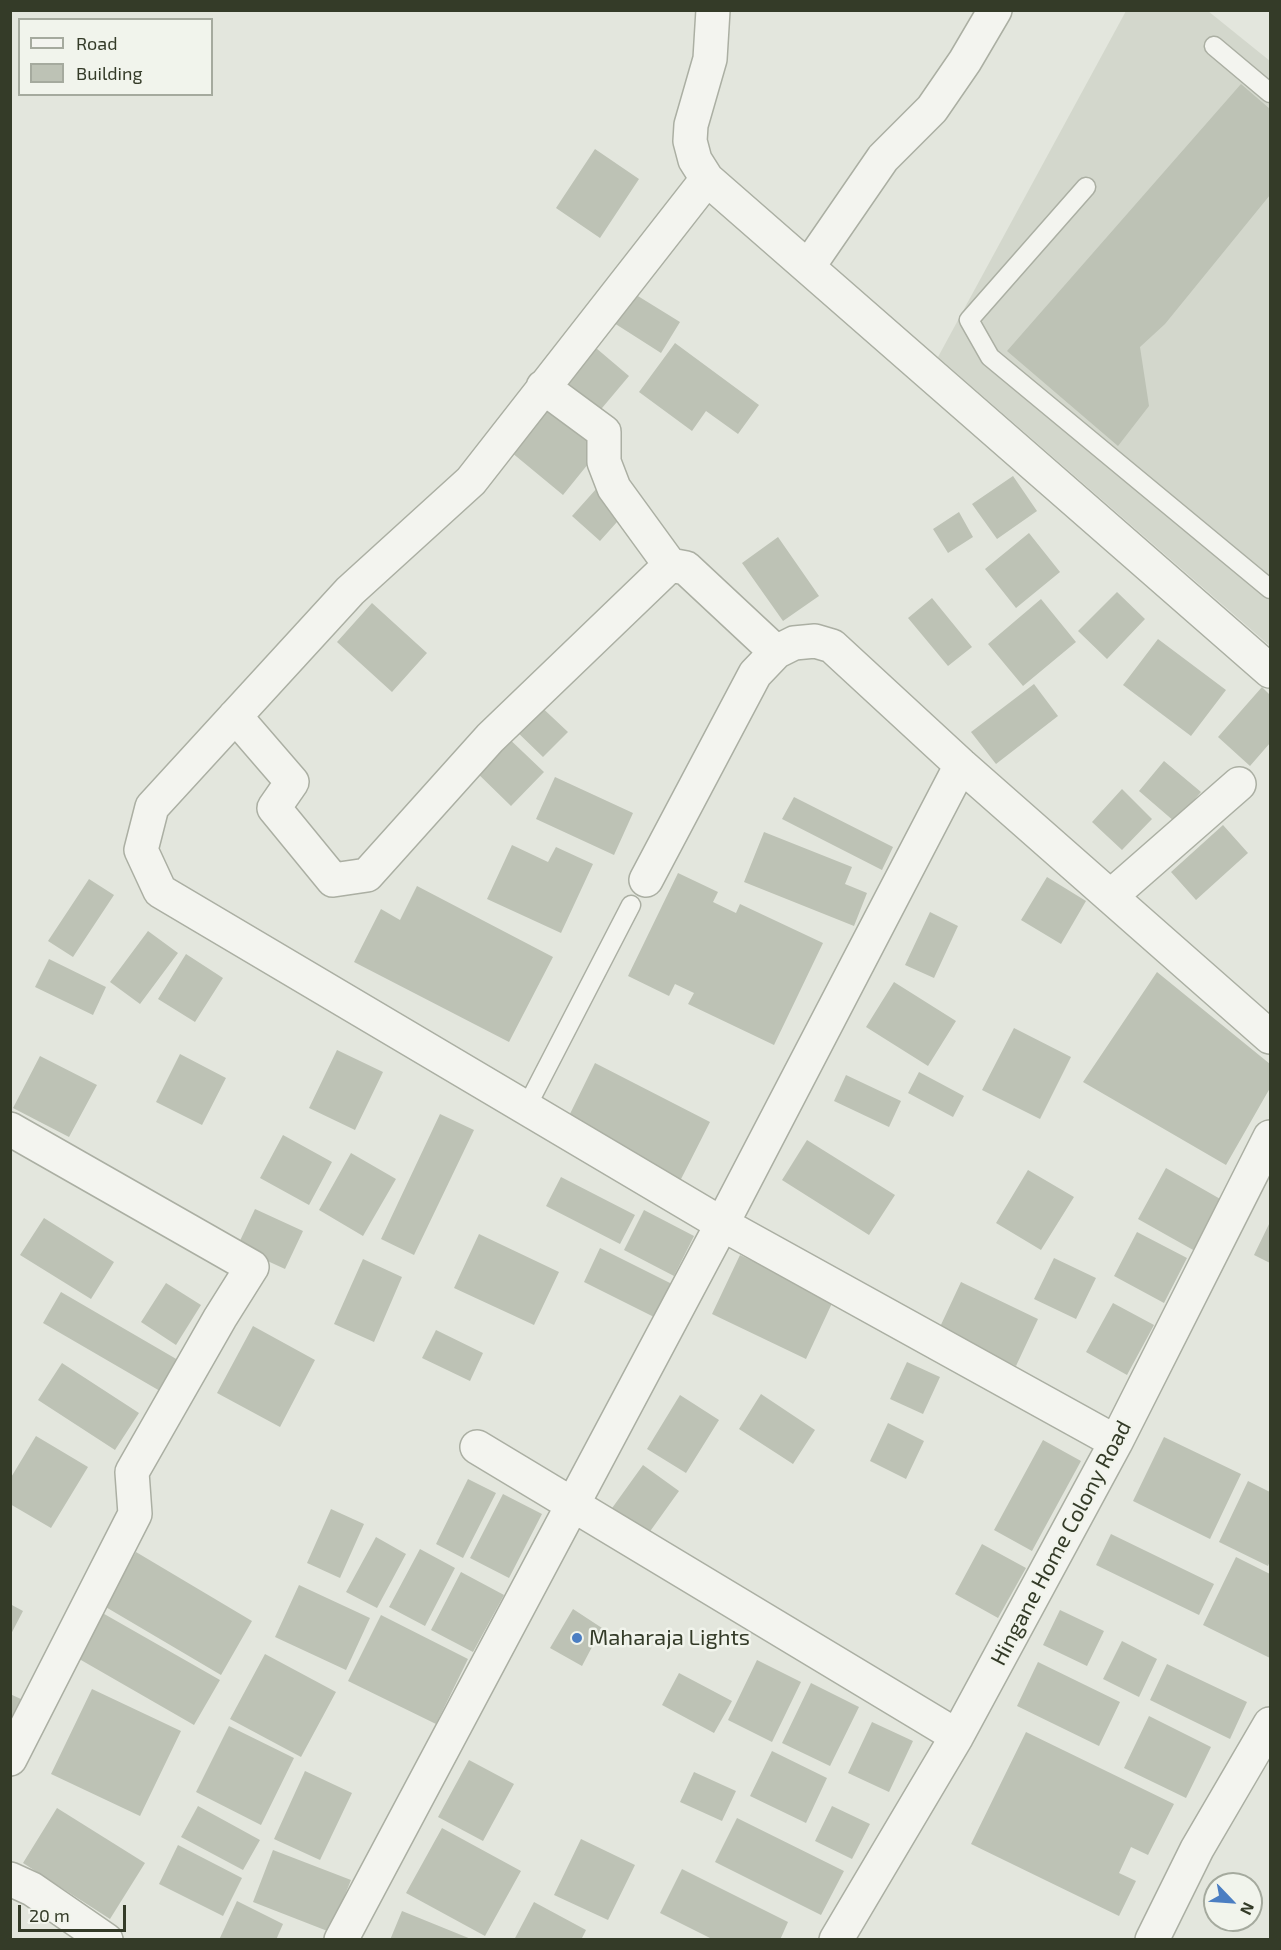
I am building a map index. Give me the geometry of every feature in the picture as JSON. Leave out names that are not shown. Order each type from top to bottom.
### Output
[{"type":"street","points":[[713,10],[710,59],[691,125],[690,141],[695,160],[707,179],[1270,671]]},
{"type":"street","points":[[808,267],[883,158],[932,109],[965,61],[995,10]]},
{"type":"street","points":[[707,179],[471,481],[350,591],[152,807],[141,850],[160,891],[723,1224],[1116,1442]]},
{"type":"street","points":[[543,387],[604,432],[604,462],[614,488],[670,565],[686,568],[776,652]]},
{"type":"street","points":[[235,716],[292,782],[274,808],[333,880],[367,875],[490,738],[670,565]]},
{"type":"street","points":[[638,893],[755,674],[776,652],[794,643],[815,641],[832,646],[961,765],[1270,1037]]},
{"type":"street","points":[[341,1940],[723,1224],[961,765]]},
{"type":"street","points":[[1111,896],[1239,784]]},
{"type":"street","points":[[10,1129],[252,1267],[220,1318],[132,1472],[135,1514],[10,1759]]},
{"type":"street","name":"Hingane Home Colony Road","points":[[836,1940],[957,1736],[1116,1442],[1270,1137]]},
{"type":"street","points":[[477,1448],[957,1736]]},
{"type":"street","points":[[1152,1940],[1197,1849],[1270,1724]]},
{"type":"street","points":[[10,1879],[32,1889],[106,1940]]},
{"type":"lane","points":[[1214,46],[1270,93]]},
{"type":"lane","points":[[1086,187],[969,320],[990,357],[1270,589]]},
{"type":"lane","points":[[526,1108],[638,893]]},
{"type":"shaded area","points":[[1126,11],[1208,11],[1270,61],[1270,646],[938,357]]},
{"type":"building","points":[[1241,84],[1270,109],[1270,195],[1165,324],[1140,347],[1149,406],[1118,446],[1007,351]]},
{"type":"building","points":[[595,149],[639,179],[600,238],[556,208]]},
{"type":"building","points":[[633,293],[680,322],[661,353],[614,323]]},
{"type":"building","points":[[675,343],[759,405],[738,434],[706,411],[692,431],[639,392]]},
{"type":"building","points":[[596,348],[629,376],[597,414],[564,385]]},
{"type":"building","points":[[549,406],[601,448],[563,495],[511,452]]},
{"type":"building","points":[[1013,476],[1037,511],[997,539],[972,504]]},
{"type":"building","points":[[597,488],[625,513],[600,541],[572,516]]},
{"type":"building","points":[[959,512],[973,537],[948,553],[933,529]]},
{"type":"building","points":[[1029,533],[1060,572],[1016,608],[985,569]]},
{"type":"building","points":[[778,537],[819,596],[783,621],[742,563]]},
{"type":"building","points":[[1117,592],[1145,619],[1107,659],[1078,631]]},
{"type":"building","points":[[932,598],[972,647],[948,666],[908,618]]},
{"type":"building","points":[[1041,599],[1076,642],[1023,686],[988,644]]},
{"type":"building","points":[[372,603],[427,653],[392,692],[337,642]]},
{"type":"building","points":[[1158,639],[1226,690],[1191,736],[1123,685]]},
{"type":"building","points":[[1034,684],[1058,716],[996,764],[971,732]]},
{"type":"building","points":[[1262,687],[1270,695],[1270,743],[1250,766],[1218,737]]},
{"type":"building","points":[[535,701],[568,732],[543,757],[512,727]]},
{"type":"building","points":[[502,732],[544,772],[511,806],[470,766]]},
{"type":"building","points":[[1164,761],[1201,792],[1175,822],[1139,791]]},
{"type":"building","points":[[555,777],[633,813],[614,855],[536,819]]},
{"type":"building","points":[[1122,789],[1152,819],[1122,850],[1092,822]]},
{"type":"building","points":[[794,797],[893,847],[882,870],[782,819]]},
{"type":"building","points":[[1223,825],[1248,853],[1196,900],[1171,872]]},
{"type":"building","points":[[764,832],[852,867],[845,884],[867,893],[854,926],[744,882]]},
{"type":"building","points":[[512,845],[548,862],[556,847],[593,864],[561,933],[487,899]]},
{"type":"building","points":[[678,873],[718,892],[713,902],[736,913],[740,904],[823,943],[774,1045],[688,1004],[694,993],[675,984],[669,996],[628,976]]},
{"type":"building","points":[[1047,877],[1086,901],[1061,944],[1021,920]]},
{"type":"building","points":[[89,879],[114,895],[73,957],[48,941]]},
{"type":"building","points":[[417,886],[553,957],[509,1042],[354,962],[381,909],[400,920]]},
{"type":"building","points":[[930,912],[958,926],[934,978],[905,965]]},
{"type":"building","points":[[148,931],[178,953],[140,1004],[110,982]]},
{"type":"building","points":[[186,954],[223,978],[195,1022],[158,999]]},
{"type":"building","points":[[49,959],[106,987],[93,1015],[35,987]]},
{"type":"building","points":[[1157,972],[1270,1064],[1270,1088],[1226,1165],[1083,1082]]},
{"type":"building","points":[[894,982],[956,1021],[928,1066],[866,1027]]},
{"type":"building","points":[[1014,1028],[1071,1057],[1040,1119],[982,1090]]},
{"type":"building","points":[[337,1050],[383,1072],[355,1130],[309,1108]]},
{"type":"building","points":[[180,1054],[226,1078],[202,1125],[156,1102]]},
{"type":"building","points":[[40,1056],[97,1085],[69,1137],[13,1108]]},
{"type":"building","points":[[595,1063],[710,1122],[679,1183],[565,1124]]},
{"type":"building","points":[[919,1072],[964,1096],[953,1117],[908,1093]]},
{"type":"building","points":[[846,1075],[901,1101],[889,1127],[834,1101]]},
{"type":"building","points":[[440,1114],[474,1130],[414,1255],[381,1239]]},
{"type":"building","points":[[283,1135],[332,1162],[309,1205],[260,1178]]},
{"type":"building","points":[[807,1140],[895,1195],[869,1235],[782,1180]]},
{"type":"building","points":[[351,1153],[396,1179],[363,1236],[319,1210]]},
{"type":"building","points":[[1166,1168],[1222,1200],[1195,1251],[1138,1219]]},
{"type":"building","points":[[1028,1170],[1074,1197],[1041,1250],[996,1223]]},
{"type":"building","points":[[561,1177],[635,1215],[620,1244],[546,1206]]},
{"type":"building","points":[[255,1209],[303,1231],[285,1269],[237,1247]]},
{"type":"building","points":[[644,1210],[694,1236],[674,1276],[624,1250]]},
{"type":"building","points":[[44,1218],[114,1262],[91,1299],[20,1255]]},
{"type":"building","points":[[1270,1222],[1270,1263],[1254,1255]]},
{"type":"building","points":[[1137,1232],[1187,1258],[1164,1303],[1114,1276]]},
{"type":"building","points":[[479,1234],[559,1272],[534,1325],[454,1288]]},
{"type":"building","points":[[600,1248],[674,1285],[658,1319],[584,1282]]},
{"type":"building","points":[[740,1255],[834,1299],[806,1359],[712,1314]]},
{"type":"building","points":[[1054,1258],[1096,1278],[1076,1319],[1034,1299]]},
{"type":"building","points":[[363,1259],[402,1277],[374,1342],[334,1324]]},
{"type":"building","points":[[961,1282],[1038,1319],[1016,1366],[939,1329]]},
{"type":"building","points":[[166,1283],[201,1305],[176,1345],[141,1322]]},
{"type":"building","points":[[61,1292],[178,1360],[160,1391],[43,1323]]},
{"type":"building","points":[[1113,1303],[1154,1325],[1127,1375],[1086,1352]]},
{"type":"building","points":[[253,1326],[315,1360],[280,1427],[217,1393]]},
{"type":"building","points":[[436,1330],[483,1353],[470,1381],[422,1358]]},
{"type":"building","points":[[907,1362],[940,1377],[923,1414],[890,1399]]},
{"type":"building","points":[[62,1363],[139,1413],[115,1450],[38,1400]]},
{"type":"building","points":[[761,1394],[815,1430],[793,1464],[739,1429]]},
{"type":"building","points":[[680,1395],[719,1420],[686,1473],[647,1449]]},
{"type":"building","points":[[888,1423],[924,1441],[906,1479],[870,1461]]},
{"type":"building","points":[[36,1436],[88,1467],[51,1528],[10,1504],[10,1479]]},
{"type":"building","points":[[1164,1437],[1241,1474],[1210,1539],[1133,1501]]},
{"type":"building","points":[[1043,1440],[1081,1461],[1032,1551],[994,1530]]},
{"type":"building","points":[[643,1465],[679,1491],[646,1537],[610,1511]]},
{"type":"building","points":[[468,1479],[496,1493],[463,1558],[436,1544]]},
{"type":"building","points":[[1248,1481],[1270,1492],[1270,1561],[1268,1566],[1219,1542]]},
{"type":"building","points":[[503,1494],[542,1514],[509,1578],[470,1558]]},
{"type":"building","points":[[331,1509],[364,1524],[340,1578],[307,1563]]},
{"type":"building","points":[[1111,1534],[1214,1584],[1199,1615],[1096,1565]]},
{"type":"building","points":[[376,1537],[406,1554],[377,1608],[346,1592]]},
{"type":"building","points":[[982,1544],[1026,1568],[998,1618],[955,1594]]},
{"type":"building","points":[[420,1549],[455,1568],[425,1626],[389,1607]]},
{"type":"building","points":[[136,1552],[252,1621],[221,1675],[104,1606]]},
{"type":"building","points":[[1236,1557],[1270,1574],[1270,1658],[1203,1625]]},
{"type":"building","points":[[461,1572],[504,1595],[473,1652],[431,1630]]},
{"type":"building","points":[[299,1585],[370,1618],[346,1670],[275,1637]]},
{"type":"building","points":[[10,1604],[23,1611],[10,1636]]},
{"type":"building","name":"Maharaja Lights","points":[[573,1609],[602,1628],[582,1666],[550,1648]]},
{"type":"building","points":[[1060,1610],[1104,1631],[1087,1666],[1043,1645]]},
{"type":"building","points":[[99,1611],[220,1680],[194,1725],[74,1656]]},
{"type":"building","points":[[381,1615],[468,1659],[436,1724],[348,1681]]},
{"type":"building","points":[[1122,1641],[1157,1659],[1139,1697],[1103,1679]]},
{"type":"building","points":[[265,1654],[336,1692],[301,1757],[230,1719]]},
{"type":"building","points":[[757,1660],[801,1682],[772,1742],[728,1720]]},
{"type":"building","points":[[1038,1662],[1120,1702],[1099,1746],[1017,1706]]},
{"type":"building","points":[[1167,1664],[1247,1702],[1230,1739],[1150,1700]]},
{"type":"building","points":[[679,1673],[732,1701],[714,1733],[662,1705]]},
{"type":"building","points":[[811,1683],[859,1707],[830,1766],[782,1743]]},
{"type":"building","points":[[92,1689],[181,1731],[140,1816],[51,1774]]},
{"type":"building","points":[[10,1694],[23,1700],[10,1724]]},
{"type":"building","points":[[1149,1716],[1211,1747],[1186,1798],[1124,1768]]},
{"type":"building","points":[[872,1722],[913,1741],[889,1792],[848,1773]]},
{"type":"building","points":[[229,1726],[294,1758],[261,1825],[196,1792]]},
{"type":"building","points":[[1026,1732],[1174,1804],[1148,1855],[1131,1847],[1119,1873],[1136,1881],[1119,1916],[971,1844]]},
{"type":"building","points":[[772,1751],[827,1778],[806,1823],[750,1796]]},
{"type":"building","points":[[469,1760],[514,1784],[483,1841],[438,1817]]},
{"type":"building","points":[[305,1771],[352,1793],[320,1860],[274,1839]]},
{"type":"building","points":[[694,1772],[736,1791],[722,1821],[680,1802]]},
{"type":"building","points":[[198,1806],[260,1840],[243,1870],[181,1837]]},
{"type":"building","points":[[832,1806],[870,1824],[852,1859],[815,1841]]},
{"type":"building","points":[[57,1808],[145,1863],[110,1919],[23,1863]]},
{"type":"building","points":[[737,1818],[844,1871],[821,1915],[715,1862]]},
{"type":"building","points":[[442,1828],[521,1871],[485,1936],[406,1893]]},
{"type":"building","points":[[581,1839],[635,1865],[608,1920],[554,1895]]},
{"type":"building","points":[[178,1845],[242,1878],[223,1916],[159,1884]]},
{"type":"building","points":[[273,1850],[351,1880],[330,1932],[253,1902]]},
{"type":"building","points":[[682,1869],[788,1922],[780,1940],[714,1940],[660,1913]]},
{"type":"building","points":[[237,1901],[283,1924],[276,1940],[219,1940]]},
{"type":"building","points":[[534,1902],[586,1930],[581,1940],[514,1940]]},
{"type":"building","points":[[402,1911],[471,1939],[471,1940],[390,1940]]},
{"type":"place","name":"Maharaja Lights","points":[[577,1638]]}]
